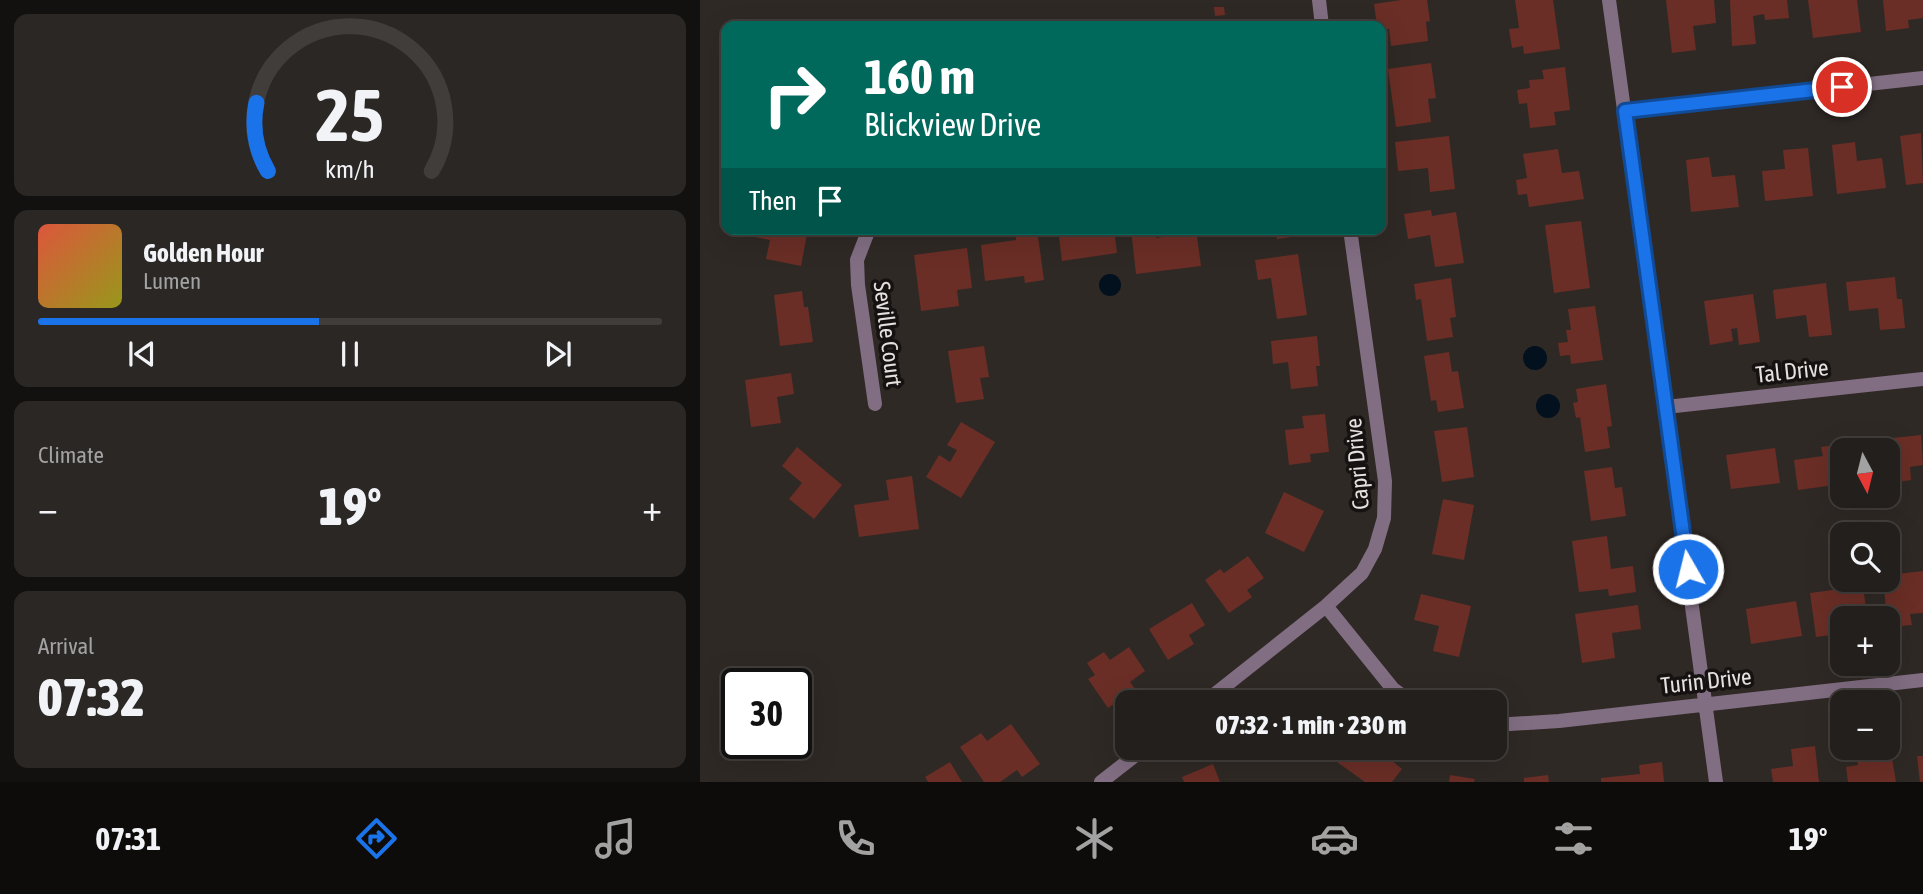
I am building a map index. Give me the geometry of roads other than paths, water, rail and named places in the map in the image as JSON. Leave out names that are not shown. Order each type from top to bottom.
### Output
[{"type":"street","points":[[1319,0],[1321,21]]},
{"type":"street","points":[[1609,0],[1716,782]]},
{"type":"street","points":[[1625,111],[1923,78]]},
{"type":"street","name":"Seville Court","points":[[867,235],[857,260],[858,285],[875,404]]},
{"type":"street","name":"Capri Drive","points":[[1220,690],[1362,573],[1375,549],[1384,518],[1385,481],[1351,235]]},
{"type":"street","name":"Tal Drive","points":[[1666,407],[1923,379]]},
{"type":"street","points":[[1325,606],[1394,690]]},
{"type":"street","name":"Turin Drive","points":[[1507,724],[1559,721],[1923,680]]},
{"type":"street","points":[[1106,781],[1131,760]]},
{"type":"water","points":[[1110,274],[1118,277],[1121,285],[1118,293],[1110,296],[1102,293],[1099,285],[1102,277]]},
{"type":"water","points":[[1530,346],[1540,346],[1547,353],[1547,363],[1540,370],[1530,370],[1523,363],[1523,353]]},
{"type":"water","points":[[1548,394],[1557,397],[1560,406],[1557,415],[1548,418],[1539,415],[1536,406],[1539,397]]}]
